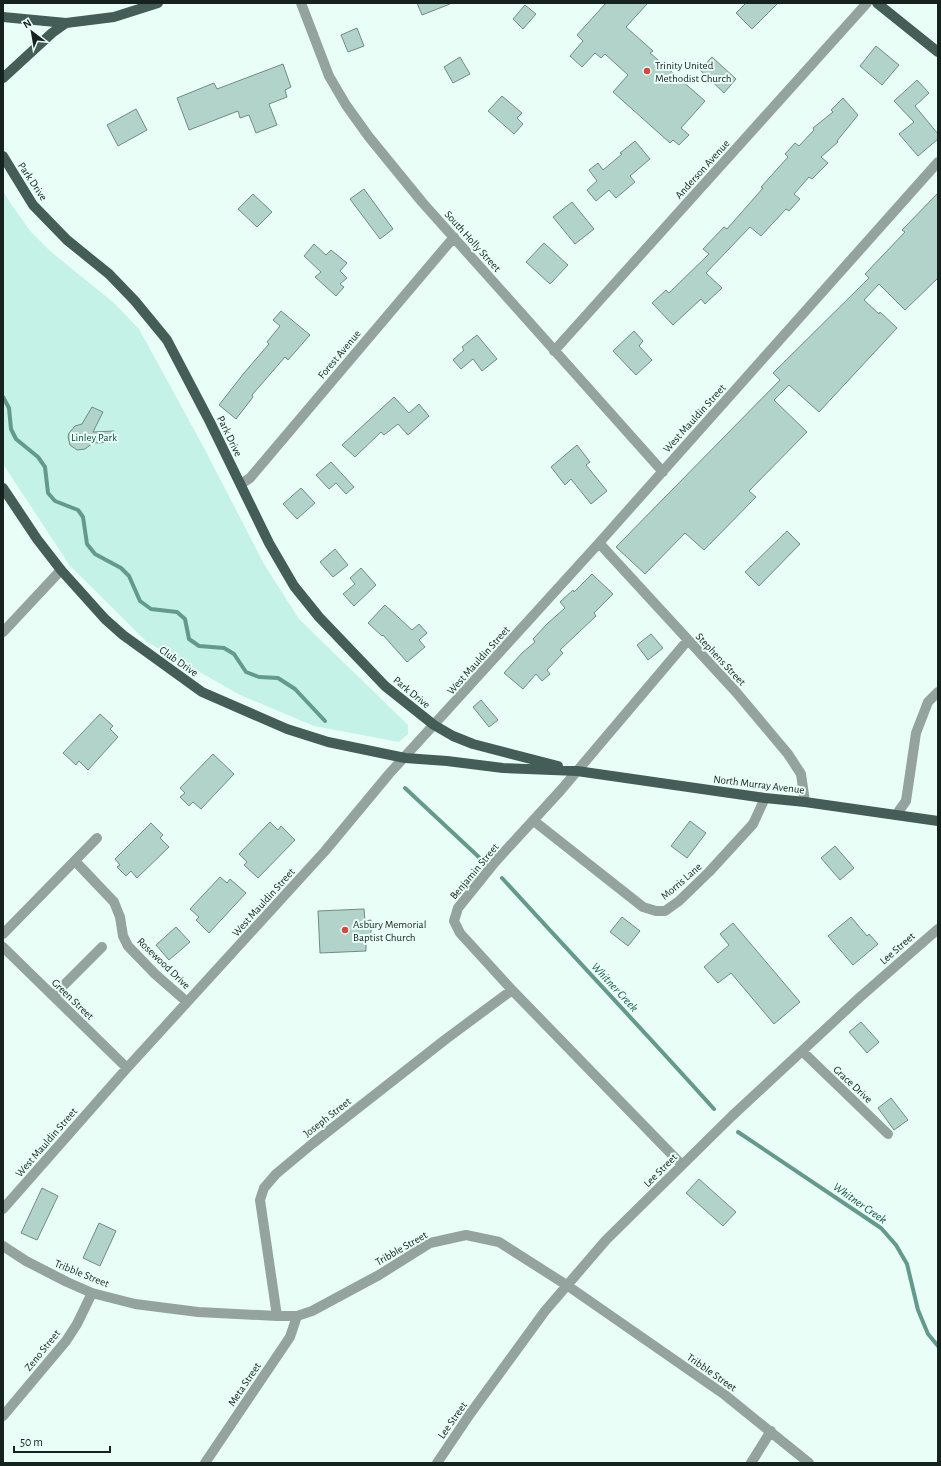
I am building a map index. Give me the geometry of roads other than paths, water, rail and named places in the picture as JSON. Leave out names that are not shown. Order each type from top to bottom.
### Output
[{"type":"main road","points":[[3,17],[66,23],[114,17],[158,3]]},
{"type":"main road","points":[[877,3],[938,52]]},
{"type":"main road","points":[[3,78],[52,33],[66,23]]},
{"type":"main road","name":"Park Drive","points":[[3,156],[33,205],[68,240],[109,274],[135,301],[167,340],[270,543],[294,586],[314,611],[385,686],[434,725]]},
{"type":"main road","name":"Club Drive","points":[[3,488],[61,570],[105,619],[123,635],[202,692],[287,728],[328,742],[405,758]]},
{"type":"main road","name":"North Murray Avenue","points":[[434,725],[453,736],[473,744],[577,772]]},
{"type":"main road","name":"North Murray Avenue","points":[[405,758],[447,761],[503,768],[577,772],[938,821]]},
{"type":"street","name":"South Holly Street","points":[[301,3],[329,76],[346,106],[369,137],[422,202],[663,472]]},
{"type":"street","name":"Anderson Avenue","points":[[554,351],[867,3]]},
{"type":"street","name":"West Mauldin Street","points":[[3,1209],[127,1068],[325,851],[389,774],[663,472],[938,162]]},
{"type":"street","name":"Forest Avenue","points":[[241,484],[250,478],[454,237]]},
{"type":"street","name":"Stephens Street","points":[[599,543],[736,692],[788,754],[801,774],[805,802]]},
{"type":"street","points":[[3,632],[61,570]]},
{"type":"street","name":"Benjamin Street","points":[[682,1165],[512,990],[460,933],[454,921],[458,908],[495,862],[534,821],[577,772],[688,640]]},
{"type":"street","points":[[896,815],[906,801],[916,733],[928,702],[938,692]]},
{"type":"street","name":"Morris Lane","points":[[534,821],[643,907],[661,911],[679,902],[709,872],[753,824],[765,798]]},
{"type":"street","points":[[3,934],[97,838]]},
{"type":"street","name":"Rosewood Drive","points":[[74,861],[114,902],[120,917],[123,936],[128,946],[155,974],[187,1002]]},
{"type":"street","name":"Lee Street","points":[[437,1463],[470,1414],[545,1311],[606,1240],[682,1165],[802,1051],[859,998],[938,929]]},
{"type":"street","name":"Green Street","points":[[3,947],[127,1068]]},
{"type":"street","points":[[53,996],[102,947]]},
{"type":"street","name":"Joseph Street","points":[[277,1316],[260,1200],[264,1188],[276,1174],[312,1144],[446,1039],[512,990]]},
{"type":"street","name":"Grace Drive","points":[[802,1051],[888,1134]]},
{"type":"street","name":"Tribble Street","points":[[3,1246],[40,1268],[92,1293],[135,1304],[198,1312],[297,1316],[312,1311],[379,1275],[430,1242],[466,1235],[499,1242],[568,1286],[725,1395],[809,1463]]},
{"type":"street","name":"Zeno Street","points":[[3,1416],[66,1341],[77,1324],[92,1293]]},
{"type":"street","name":"Meta Street","points":[[205,1463],[290,1337],[297,1316]]},
{"type":"street","points":[[751,1463],[771,1431]]},
{"type":"waterway","name":"Whitner Creek","points":[[3,397],[9,408],[11,429],[16,439],[38,457],[45,467],[48,493],[55,501],[78,510],[83,517],[87,544],[95,554],[121,568],[129,576],[140,601],[151,609],[177,612],[185,619],[189,639],[199,646],[224,648],[234,654],[246,672],[259,677],[278,678],[295,689],[325,721]]},
{"type":"waterway","name":"Whitner Creek","points":[[405,788],[482,860]]},
{"type":"waterway","name":"Whitner Creek","points":[[502,878],[714,1109]]},
{"type":"waterway","name":"Whitner Creek","points":[[738,1132],[881,1228],[896,1245],[907,1264],[918,1310],[928,1334],[938,1346]]},
{"type":"place","name":"Trinity United Methodist Church","points":[[647,71]]},
{"type":"place","name":"Asbury Memorial Baptist Church","points":[[345,930]]},
{"type":"park label","name":"Linley Park","points":[[94,437]]}]
